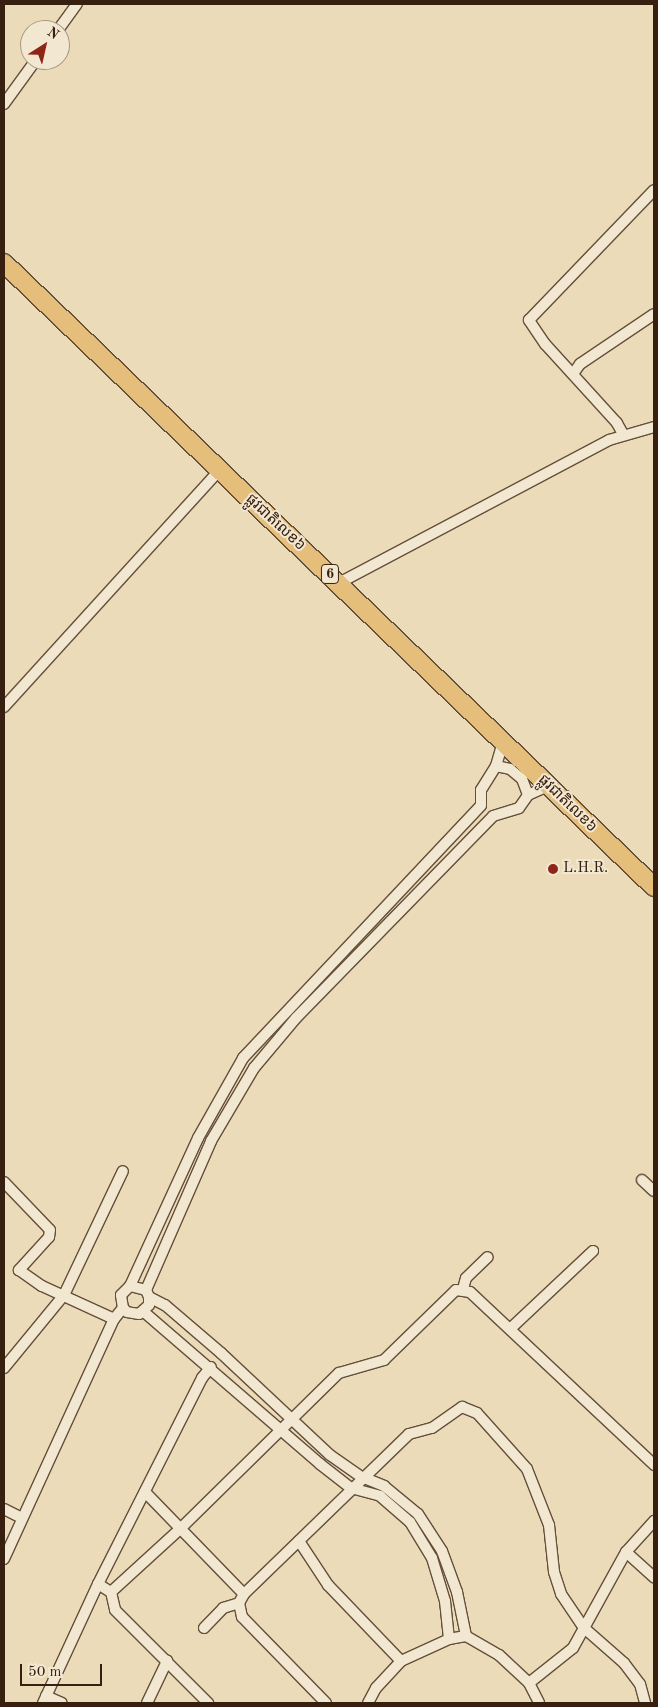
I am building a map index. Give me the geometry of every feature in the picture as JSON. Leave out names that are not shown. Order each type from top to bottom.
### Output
[{"type":"highway","name":"ផ្លូវជាតិលេខ៦","points":[[4,263],[654,887]]},
{"type":"street","points":[[65,20],[77,4]]},
{"type":"street","points":[[4,104],[29,70]]},
{"type":"street","points":[[623,434],[530,324],[530,316],[609,240],[654,190]]},
{"type":"street","points":[[573,374],[580,364],[654,314]]},
{"type":"street","points":[[339,583],[623,434],[654,427]]},
{"type":"street","points":[[4,707],[220,470]]},
{"type":"street","points":[[449,1639],[445,1601],[432,1558],[410,1522],[380,1496],[351,1488],[278,1431],[211,1367],[144,1312],[132,1314],[123,1308],[121,1295],[130,1286],[198,1138],[243,1058],[480,805],[481,790],[496,766],[502,741]]},
{"type":"street","points":[[496,766],[510,769],[522,779],[528,795]]},
{"type":"street","points":[[144,1312],[147,1293],[212,1141],[254,1068],[296,1018],[474,834],[493,816],[519,808],[528,795],[548,786]]},
{"type":"street","points":[[243,1058],[254,1068]]},
{"type":"street","points":[[4,1368],[64,1295],[123,1171]]},
{"type":"street","points":[[642,1180],[654,1191]]},
{"type":"street","points":[[4,1182],[50,1230],[49,1237],[19,1270],[42,1286],[114,1319]]},
{"type":"street","points":[[510,1330],[592,1251]]},
{"type":"street","points":[[463,1289],[466,1278],[488,1257]]},
{"type":"street","points":[[130,1286],[147,1293],[165,1305],[292,1418],[330,1455],[362,1477],[384,1486],[418,1514],[442,1551],[457,1592],[466,1636]]},
{"type":"street","points":[[111,1592],[180,1530],[339,1372],[384,1360],[456,1290],[463,1289],[510,1330],[654,1465]]},
{"type":"street","points":[[4,1559],[114,1319],[123,1308]]},
{"type":"street","points":[[62,1703],[44,1699],[98,1584],[202,1378],[211,1367]]},
{"type":"street","points":[[204,1628],[224,1608],[241,1598],[362,1477],[408,1434],[432,1428],[462,1407],[477,1413],[527,1469],[549,1525],[554,1572],[561,1594],[583,1627],[624,1663],[640,1684],[645,1703]]},
{"type":"street","points":[[145,1492],[241,1598],[242,1617],[326,1703]]},
{"type":"street","points":[[4,1509],[22,1518]]},
{"type":"street","points":[[529,1683],[572,1648],[626,1552],[654,1521]]},
{"type":"street","points":[[299,1541],[328,1585],[401,1661]]},
{"type":"street","points":[[626,1552],[654,1577]]},
{"type":"street","points":[[98,1584],[111,1592],[115,1610],[208,1703]]},
{"type":"street","points":[[368,1703],[376,1688],[401,1661],[449,1639],[466,1636],[499,1655],[529,1683],[539,1703]]},
{"type":"street","points":[[147,1703],[167,1661]]},
{"type":"place","name":"L.H.R.","points":[[553,869]]}]
